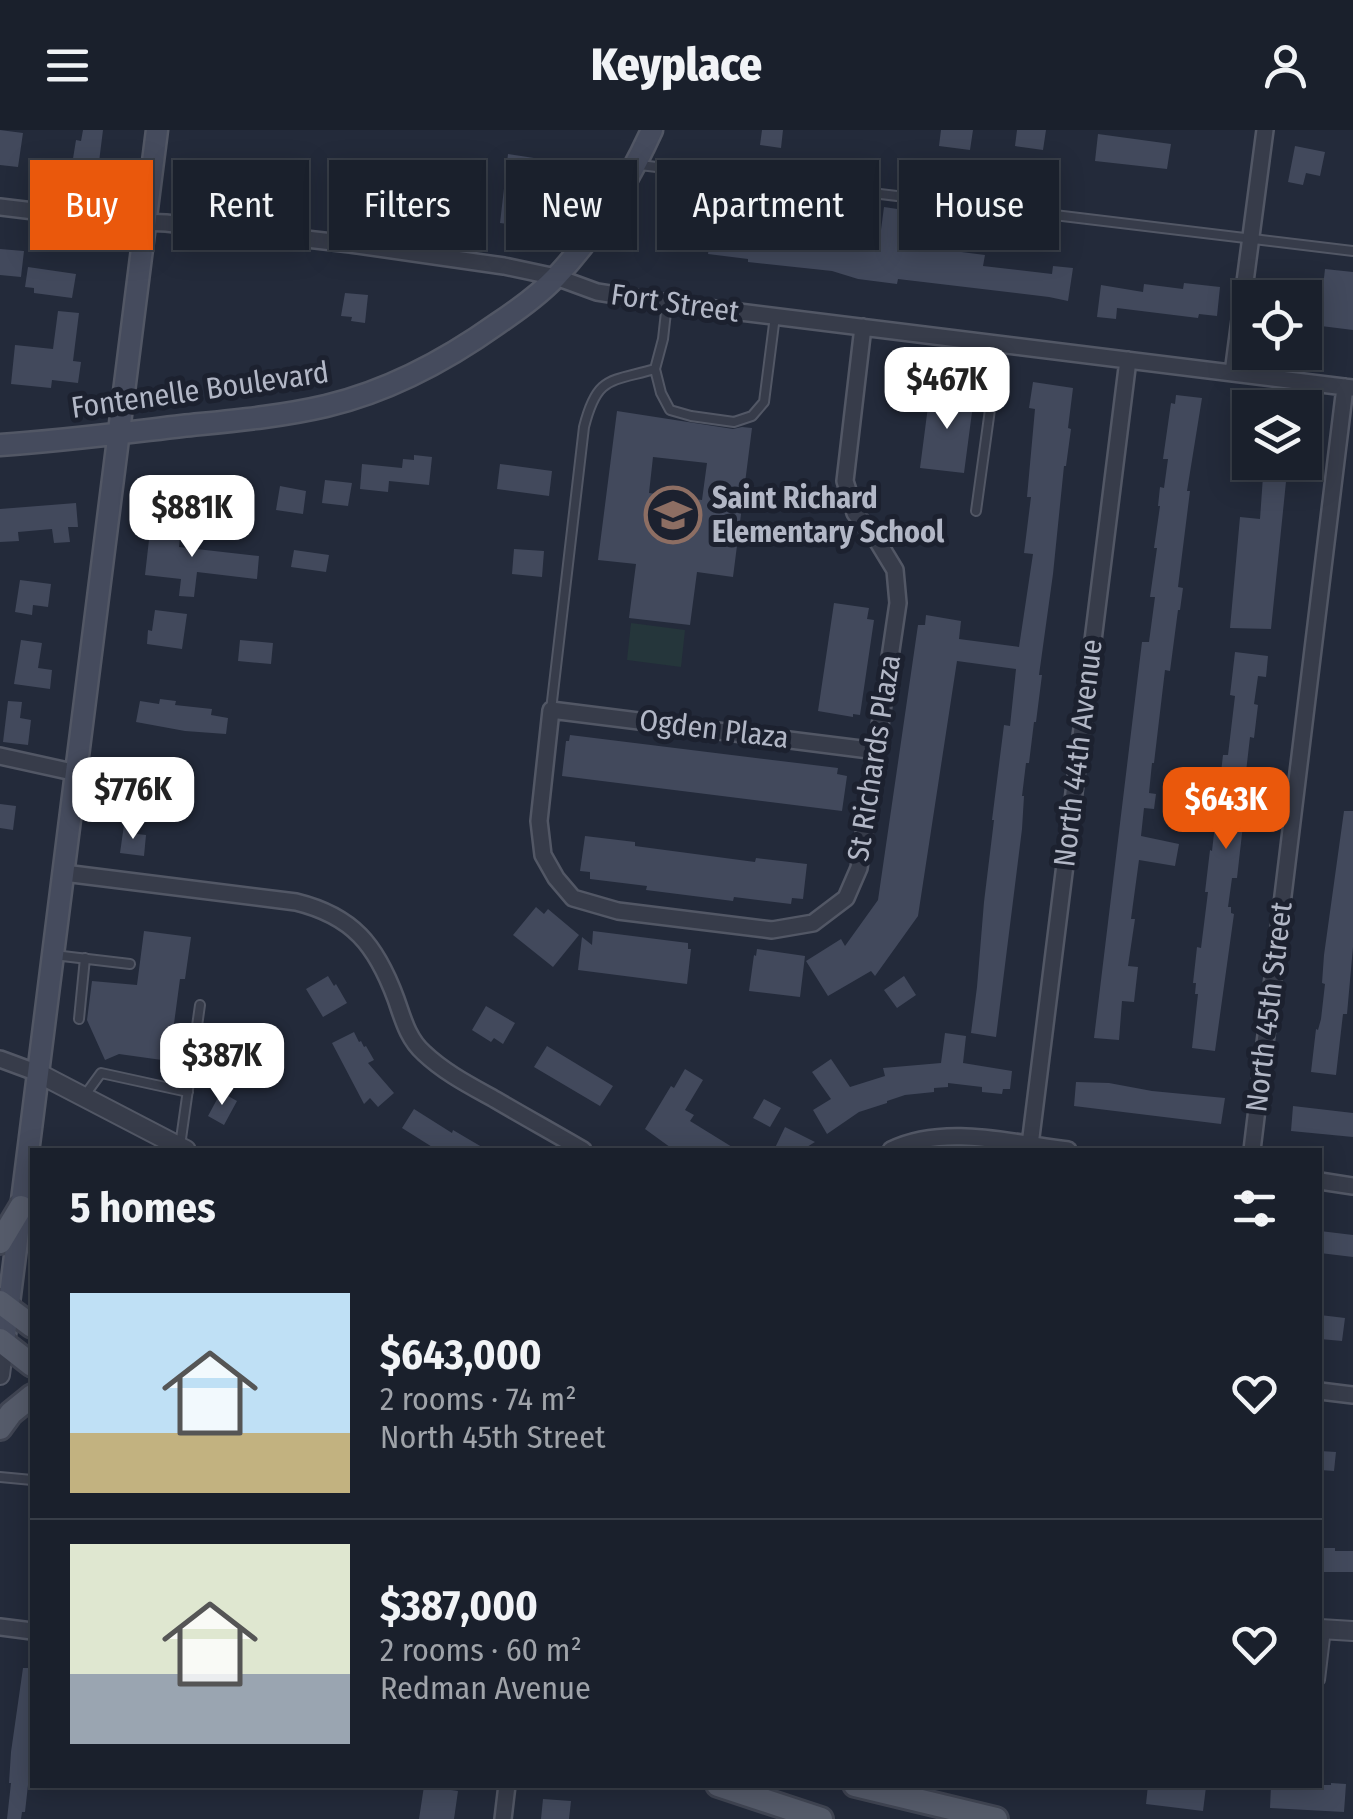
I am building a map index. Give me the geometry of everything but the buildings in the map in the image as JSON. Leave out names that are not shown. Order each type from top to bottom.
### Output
[{"type":"main road","points":[[153,161],[157,130]]},
{"type":"main road","name":"Fontenelle Boulevard","points":[[637,162],[652,130]]},
{"type":"main road","points":[[30,1363],[2,1342],[4,1306],[54,954],[141,250]]},
{"type":"main road","name":"Fontenelle Boulevard","points":[[0,445],[286,414],[369,393],[462,349],[556,278],[578,250]]},
{"type":"main road","points":[[0,1242],[21,1206]]},
{"type":"main road","points":[[4,1306],[30,1325]]},
{"type":"main road","points":[[0,1428],[30,1398]]},
{"type":"main road","points":[[727,1788],[822,1819]]},
{"type":"main road","points":[[867,1788],[996,1819]]},
{"type":"street","points":[[1233,373],[1265,130]]},
{"type":"street","name":"Fort Street","points":[[0,207],[30,211]]},
{"type":"street","name":"Fort Street","points":[[153,222],[504,266],[597,292],[667,303],[1349,388]]},
{"type":"street","name":"St Richards Plaza","points":[[551,710],[539,822],[543,855],[573,898],[618,912],[772,930],[813,923],[846,898],[859,868],[898,603],[895,570],[855,513],[845,481],[864,327]]},
{"type":"street","name":"North 44th Avenue","points":[[1030,1145],[1128,360]]},
{"type":"street","name":"North 45th Street","points":[[1252,1148],[1349,388]]},
{"type":"street","name":"Ogden Plaza","points":[[551,710],[877,751]]},
{"type":"street","points":[[0,756],[77,773]]},
{"type":"street","points":[[64,873],[296,902],[332,914],[368,943],[387,974],[407,1030],[420,1050],[457,1078],[580,1148]]},
{"type":"street","points":[[0,1059],[38,1073],[180,1148]]},
{"type":"street","points":[[896,1148],[943,1138],[1053,1148]]},
{"type":"street","points":[[1322,1182],[1353,1186]]},
{"type":"street","points":[[0,1375],[2,1342]]},
{"type":"street","points":[[1322,1391],[1353,1395]]},
{"type":"street","points":[[0,1627],[30,1631]]},
{"type":"street","points":[[1323,1629],[1353,1631]]},
{"type":"street","points":[[503,1819],[507,1788]]},
{"type":"lane","points":[[637,164],[1353,251]]},
{"type":"lane","points":[[667,303],[664,339],[655,369],[670,410],[734,422],[752,416],[764,402],[775,316]]},
{"type":"lane","points":[[976,511],[999,344]]},
{"type":"lane","points":[[551,710],[584,427],[591,400],[606,382],[655,369]]},
{"type":"lane","points":[[54,954],[130,964]]},
{"type":"lane","points":[[79,1019],[85,958]]},
{"type":"lane","points":[[182,1148],[200,1005]]},
{"type":"lane","points":[[84,1096],[102,1073],[188,1092]]},
{"type":"lane","points":[[0,1477],[30,1480]]},
{"type":"shaded area","points":[[631,623],[685,630],[681,667],[627,660]]},
{"type":"place","name":"Saint Richard Elementary School","points":[[673,515]]}]
